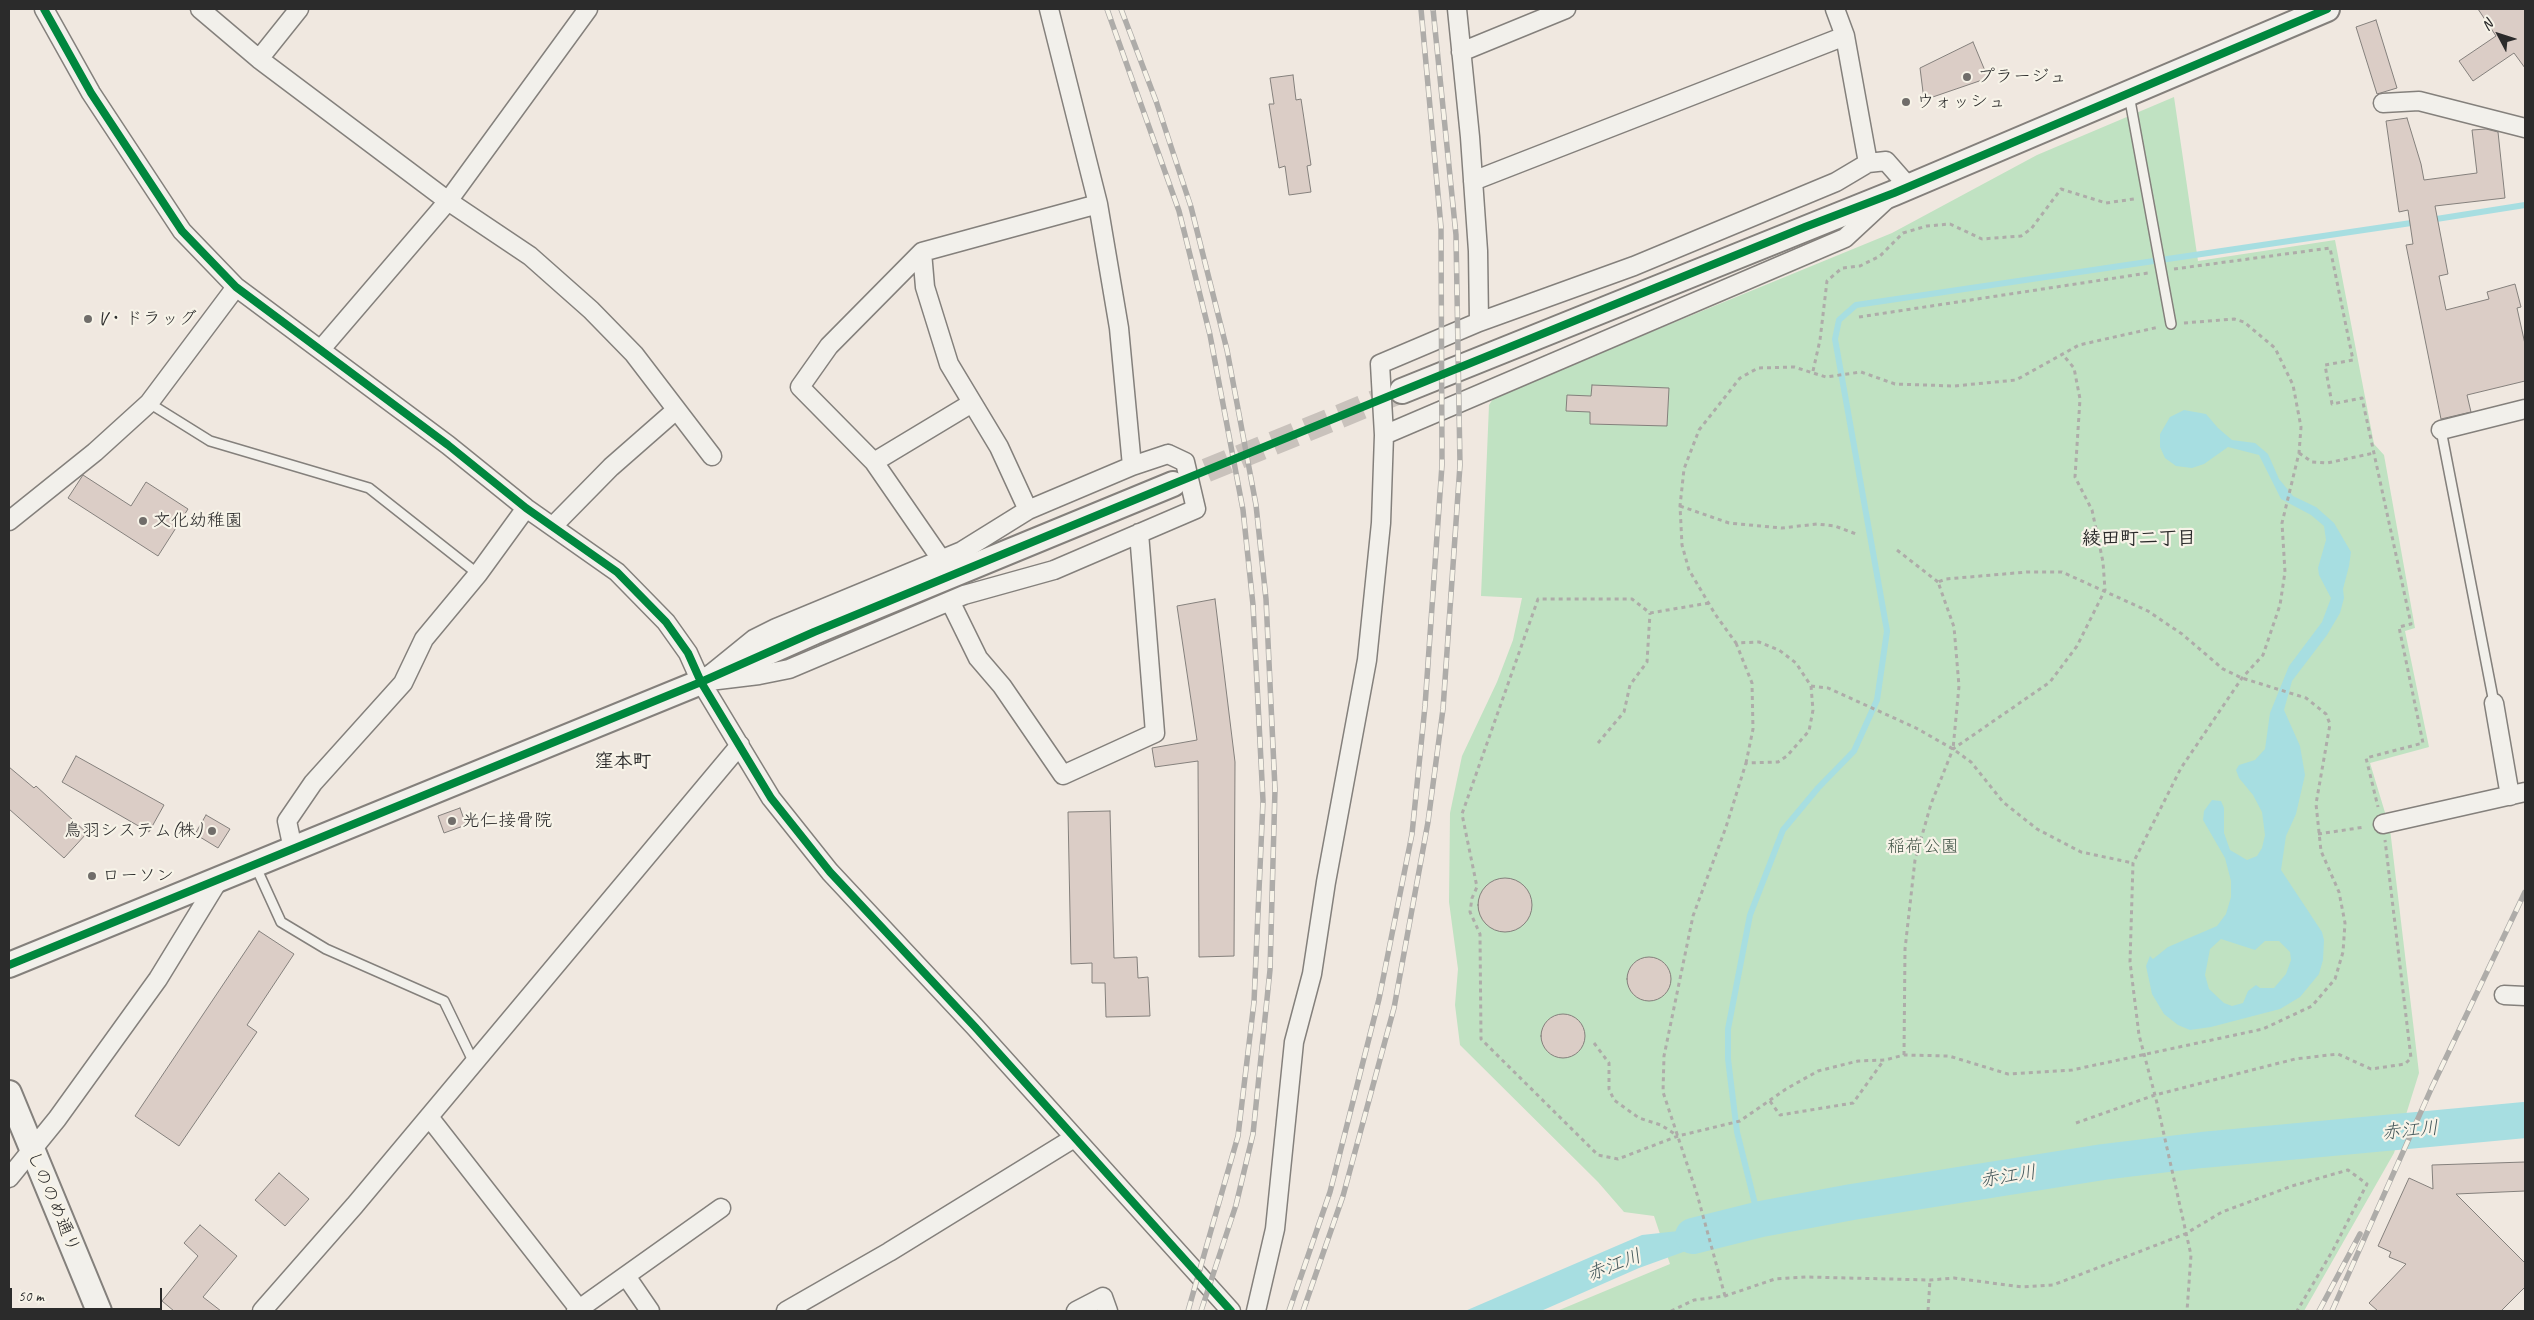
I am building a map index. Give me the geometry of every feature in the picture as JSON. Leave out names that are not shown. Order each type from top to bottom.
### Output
[{"type":"street","points":[[44,9],[92,93],[182,232],[236,287],[322,348],[526,508],[617,572],[666,622],[688,653],[701,682],[771,798],[830,872],[975,1027],[1231,1311]]},
{"type":"street","points":[[200,9],[259,59],[448,201],[530,256],[591,310],[634,354],[712,456]]},
{"type":"street","points":[[259,59],[299,9]]},
{"type":"street","points":[[322,348],[448,201],[588,9]]},
{"type":"street","points":[[1049,9],[1098,204],[1118,328],[1132,466]]},
{"type":"street","points":[[1457,9],[1478,251],[1479,322]]},
{"type":"street","points":[[1461,52],[1566,9]]},
{"type":"street","points":[[1834,9],[1844,36],[1868,163]]},
{"type":"street","points":[[1402,391],[1901,189],[2327,9]]},
{"type":"street","points":[[1473,182],[1844,36]]},
{"type":"street","points":[[2383,103],[2419,101],[2525,128]]},
{"type":"street","points":[[1256,1311],[1275,1229],[1294,1042],[1312,974],[1326,882],[1367,660],[1381,523],[1384,435],[1380,364],[1479,322],[1634,266],[1836,182],[1868,163],[1886,161],[1901,189]]},
{"type":"street","points":[[1384,435],[1845,238],[1901,189]]},
{"type":"street","points":[[941,559],[874,462],[800,387],[829,346],[922,252],[1098,204]]},
{"type":"street","points":[[922,252],[926,287],[949,364],[999,447],[1028,510]]},
{"type":"street","points":[[9,521],[95,452],[149,403],[236,287]]},
{"type":"street","points":[[874,462],[972,403]]},
{"type":"street","points":[[2441,430],[2525,409]]},
{"type":"street","points":[[553,526],[611,467],[676,410]]},
{"type":"street","points":[[1168,454],[1185,462],[1196,508],[1054,570],[950,601],[790,669],[701,682],[754,639],[849,596],[962,551],[1028,510],[1132,466],[1168,454]]},
{"type":"street","points":[[9,966],[701,682],[814,632],[1173,484]]},
{"type":"street","points":[[293,849],[287,821],[313,783],[403,683],[424,639],[478,574],[526,508]]},
{"type":"street","points":[[950,601],[978,658],[1002,686],[1063,775],[1155,733],[1139,533]]},
{"type":"street","points":[[2382,824],[2517,794],[2494,703]]},
{"type":"street","points":[[262,1311],[474,1063],[740,745]]},
{"type":"street","points":[[9,1178],[57,1120],[158,979],[218,881]]},
{"type":"street","points":[[2504,996],[2525,996]]},
{"type":"street","name":"しののめ通り","points":[[9,1093],[31,1151],[99,1311]]},
{"type":"street","points":[[429,1116],[578,1310],[721,1208]]},
{"type":"street","points":[[786,1311],[889,1252],[1074,1138]]},
{"type":"street","points":[[626,1276],[650,1311]]},
{"type":"street","points":[[1076,1311],[1103,1297],[1108,1311]]},
{"type":"lane","points":[[2128,92],[2171,324]]},
{"type":"lane","points":[[149,403],[210,441],[369,488],[478,574]]},
{"type":"lane","points":[[2441,430],[2494,703]]},
{"type":"lane","points":[[255,865],[280,922],[326,949],[444,1000],[474,1063]]},
{"type":"path","points":[[1813,371],[1820,340],[1827,281],[1842,268],[1860,266],[1880,256],[1903,233],[1927,226],[1950,224],[1982,239],[2021,236],[2031,229],[2061,189],[2106,203],[2147,197]]},
{"type":"path","points":[[1859,317],[2161,271],[2330,248],[2353,360],[2325,365],[2332,404],[2362,398],[2411,624],[2399,628],[2423,743],[2366,758],[2382,824],[2411,1058],[2405,1064],[2371,1069],[2338,1054],[2295,1059],[2156,1097],[2076,1123]]},
{"type":"path","points":[[1725,1296],[1697,1194],[1663,1092],[1664,1056],[1693,916],[1726,827],[1746,763],[1753,729],[1752,683],[1736,644],[1690,570],[1682,545],[1680,506],[1684,469],[1699,430],[1740,378],[1758,368],[1794,367],[1813,371],[1826,377],[1861,372],[1894,384],[1954,386],[2016,380],[2080,345],[2136,334],[2171,324],[2234,319],[2244,322],[2274,348],[2293,385],[2301,427],[2299,453],[2282,523],[2285,572],[2280,606],[2263,655],[2242,678],[2181,768],[2133,863],[2130,962],[2139,1035],[2156,1097],[2191,1255],[2187,1311]]},
{"type":"path","points":[[1953,749],[2050,682],[2077,646],[2105,590],[2103,562],[2092,510],[2075,477],[2080,399],[2074,368],[2062,355]]},
{"type":"path","points":[[2299,453],[2312,462],[2327,462],[2374,453]]},
{"type":"path","points":[[1680,506],[1729,523],[1782,528],[1817,524],[1835,526],[1856,534]]},
{"type":"path","points":[[1897,550],[1938,582],[1954,627],[1959,686],[1953,749],[1931,804],[1915,860],[1905,949],[1904,1055]]},
{"type":"path","points":[[1709,603],[1650,613],[1632,599],[1538,599],[1462,814],[1477,887],[1472,898],[1470,912],[1480,934],[1481,1039],[1598,1155],[1618,1159],[1678,1136],[1740,1121],[1818,1071],[1858,1062],[1885,1060],[1904,1055],[1949,1056],[2008,1074],[2072,1070],[2144,1053],[2165,1051],[2263,1029],[2312,1006],[2335,979],[2343,952],[2345,923],[2339,892],[2321,851],[2318,834],[2316,804],[2330,737],[2330,724],[2326,714],[2306,698],[2242,678],[2223,669],[2182,634],[2148,611],[2062,572],[2027,572],[1946,579],[1938,582]]},
{"type":"path","points":[[1598,743],[1624,712],[1630,685],[1647,662],[1650,613]]},
{"type":"path","points":[[1736,644],[1758,642],[1780,650],[1796,663],[1811,686],[1813,710],[1809,731],[1787,756],[1778,762],[1746,763]]},
{"type":"path","points":[[1811,686],[1828,688],[1916,728],[1953,749],[1971,762],[2003,802],[2037,828],[2081,852],[2133,863]]},
{"type":"path","points":[[2318,834],[2382,824]]},
{"type":"path","points":[[1594,1043],[1609,1063],[1608,1089],[1614,1100],[1640,1118],[1662,1126],[1678,1136]]},
{"type":"path","points":[[1770,1101],[1780,1115],[1853,1103],[1885,1060]]},
{"type":"path","points":[[1671,1311],[1694,1300],[1725,1296],[1775,1280],[1807,1276],[1930,1280],[1954,1278],[2022,1287],[2053,1285],[2185,1234],[2222,1212],[2292,1186],[2348,1170],[2366,1184],[2333,1250],[2297,1311]]},
{"type":"path","points":[[1928,1311],[1930,1280]]},
{"type":"green space","name":"稲荷公園","points":[[2174,97],[2198,261],[2335,240],[2374,444],[2384,455],[2415,628],[2405,631],[2429,747],[2370,763],[2390,829],[2419,1073],[2394,1153],[2304,1311],[1557,1311],[1670,1264],[1654,1216],[1624,1212],[1598,1182],[1460,1045],[1455,1005],[1458,969],[1449,902],[1450,813],[1462,756],[1497,682],[1513,640],[1522,598],[1481,596],[1489,405],[1495,396],[1892,233],[2037,155]]},
{"type":"water","points":[[2184,410],[2206,414],[2232,440],[2255,443],[2268,454],[2279,479],[2293,496],[2316,507],[2334,523],[2351,552],[2340,613],[2327,635],[2292,681],[2284,710],[2300,746],[2305,775],[2296,814],[2286,836],[2281,870],[2322,932],[2324,940],[2323,960],[2319,974],[2300,997],[2280,1009],[2211,1027],[2190,1030],[2178,1025],[2164,1014],[2152,994],[2146,966],[2150,956],[2153,959],[2168,947],[2217,926],[2226,914],[2231,897],[2231,881],[2225,858],[2203,820],[2204,811],[2212,800],[2221,801],[2224,808],[2224,833],[2230,850],[2247,860],[2257,856],[2262,848],[2265,835],[2262,812],[2253,795],[2239,778],[2236,770],[2239,765],[2255,760],[2265,749],[2270,713],[2289,666],[2322,622],[2331,598],[2319,575],[2318,568],[2326,540],[2324,526],[2311,515],[2281,499],[2259,455],[2228,447],[2204,464],[2192,468],[2176,466],[2165,458],[2160,447],[2160,434],[2170,417]],"holes":[[[2221,939],[2255,950],[2265,941],[2279,941],[2290,952],[2291,960],[2286,974],[2274,988],[2260,988],[2256,985],[2248,991],[2243,1003],[2232,1006],[2224,1003],[2209,989],[2205,975],[2210,949]]]},
{"type":"water","points":[[1769,1221],[1639,1268],[1541,1311],[1465,1311],[1642,1235]]},
{"type":"building","points":[[2478,9],[2525,9],[2525,68],[2514,53],[2473,81],[2459,61],[2496,36]]},
{"type":"building","points":[[2376,20],[2397,88],[2377,94],[2356,27]]},
{"type":"building","points":[[1973,42],[1988,78],[1924,100],[1920,68]]},
{"type":"building","points":[[1293,75],[1296,100],[1301,99],[1311,165],[1307,166],[1311,192],[1289,195],[1285,166],[1279,168],[1269,104],[1274,104],[1270,78]]},
{"type":"building","points":[[2407,118],[2424,180],[2477,173],[2472,130],[2486,129],[2498,132],[2505,198],[2435,206],[2448,274],[2439,276],[2446,310],[2489,299],[2487,292],[2515,284],[2521,307],[2517,308],[2525,344],[2525,381],[2467,395],[2471,412],[2441,419],[2406,245],[2413,244],[2408,210],[2399,212],[2386,121]]},
{"type":"building","points":[[1592,385],[1669,388],[1667,426],[1590,424],[1590,412],[1566,411],[1567,395],[1591,396]]},
{"type":"building","points":[[83,475],[131,506],[146,482],[188,509],[158,556],[68,498]]},
{"type":"building","points":[[1215,599],[1235,762],[1234,956],[1199,957],[1198,761],[1155,767],[1152,748],[1197,740],[1177,606]]},
{"type":"building","points":[[76,756],[164,805],[149,832],[62,782]]},
{"type":"building","points":[[9,767],[34,788],[36,786],[87,833],[64,858],[9,809]]},
{"type":"building","name":"光仁接骨院","points":[[460,808],[466,825],[444,833],[438,816]]},
{"type":"building","points":[[1110,811],[1114,958],[1137,957],[1138,978],[1148,977],[1150,1016],[1106,1017],[1105,983],[1092,983],[1092,963],[1071,964],[1068,812]]},
{"type":"building","name":"鳥羽システム(株)","points":[[206,815],[230,829],[218,848],[195,834]]},
{"type":"building","points":[[1500,878],[1510,878],[1524,886],[1530,895],[1532,905],[1530,915],[1524,924],[1510,932],[1500,932],[1490,927],[1483,920],[1478,910],[1478,900],[1483,890],[1490,883]]},
{"type":"building","points":[[259,931],[294,954],[247,1025],[257,1032],[179,1146],[135,1116]]},
{"type":"building","points":[[1645,957],[1653,957],[1665,963],[1671,979],[1665,995],[1653,1001],[1645,1001],[1633,995],[1627,983],[1627,975],[1633,963]]},
{"type":"building","points":[[1563,1014],[1575,1018],[1581,1024],[1585,1036],[1581,1048],[1575,1054],[1563,1058],[1551,1054],[1545,1048],[1541,1036],[1545,1024],[1551,1018]]},
{"type":"building","points":[[2525,1162],[2525,1191],[2456,1194],[2525,1263],[2525,1287],[2501,1311],[2378,1311],[2369,1303],[2406,1264],[2389,1257],[2391,1252],[2378,1246],[2409,1178],[2433,1189],[2432,1165]]},
{"type":"building","points":[[279,1173],[309,1199],[285,1226],[255,1200]]},
{"type":"building","points":[[200,1225],[237,1256],[203,1297],[221,1311],[174,1311],[162,1301],[198,1256],[184,1243]]},
{"type":"waterway","points":[[2430,220],[2525,205]]},
{"type":"waterway","points":[[1761,1219],[1755,1204],[1737,1132],[1728,1059],[1728,1029],[1750,915],[1783,830],[1818,788],[1854,751],[1877,700],[1887,631],[1835,339],[1839,320],[1856,305],[2418,222]]},
{"type":"waterway","name":"赤江川","points":[[1693,1236],[1761,1219],[1852,1202],[2103,1162],[2202,1150],[2525,1120]]},
{"type":"tunnel","points":[[1173,484],[1402,391]]},
{"type":"railway","points":[[1107,9],[1179,211],[1210,335],[1243,510],[1253,605],[1263,801],[1254,1002],[1238,1136],[1188,1311]]},
{"type":"railway","points":[[1121,9],[1156,101],[1191,207],[1227,350],[1256,505],[1266,599],[1275,789],[1270,970],[1253,1134],[1236,1205],[1201,1311]]},
{"type":"railway","points":[[1289,1311],[1330,1192],[1379,999],[1412,834],[1425,706],[1442,465],[1441,227],[1421,9]]},
{"type":"railway","points":[[1303,1311],[1343,1196],[1394,1008],[1428,822],[1443,709],[1460,465],[1456,235],[1433,9]]},
{"type":"railway","points":[[2332,1311],[2432,1087],[2525,892]]},
{"type":"railway","points":[[2319,1311],[2360,1234]]},
{"type":"cycle path","points":[[44,9],[91,93],[182,231],[236,287],[448,445],[526,508],[617,572],[666,622],[688,653],[701,682],[771,798],[830,872],[975,1027],[1231,1311]]},
{"type":"cycle path","points":[[9,965],[701,682],[814,632],[1173,484],[1805,227],[1894,193],[2327,9]]},
{"type":"place","name":"プラージュ","points":[[1967,77]]},
{"type":"place","name":"ウォッシュ","points":[[1906,102]]},
{"type":"place","name":"V・ドラッグ","points":[[88,319]]},
{"type":"place","name":"文化幼稚園","points":[[143,521]]},
{"type":"place","name":"光仁接骨院","points":[[452,821]]},
{"type":"place","name":"鳥羽システム(株)","points":[[212,831]]},
{"type":"place","name":"ローソン","points":[[92,876]]},
{"type":"district","name":"綾田町二丁目","points":[[2139,539]]},
{"type":"district","name":"窪本町","points":[[623,762]]}]
